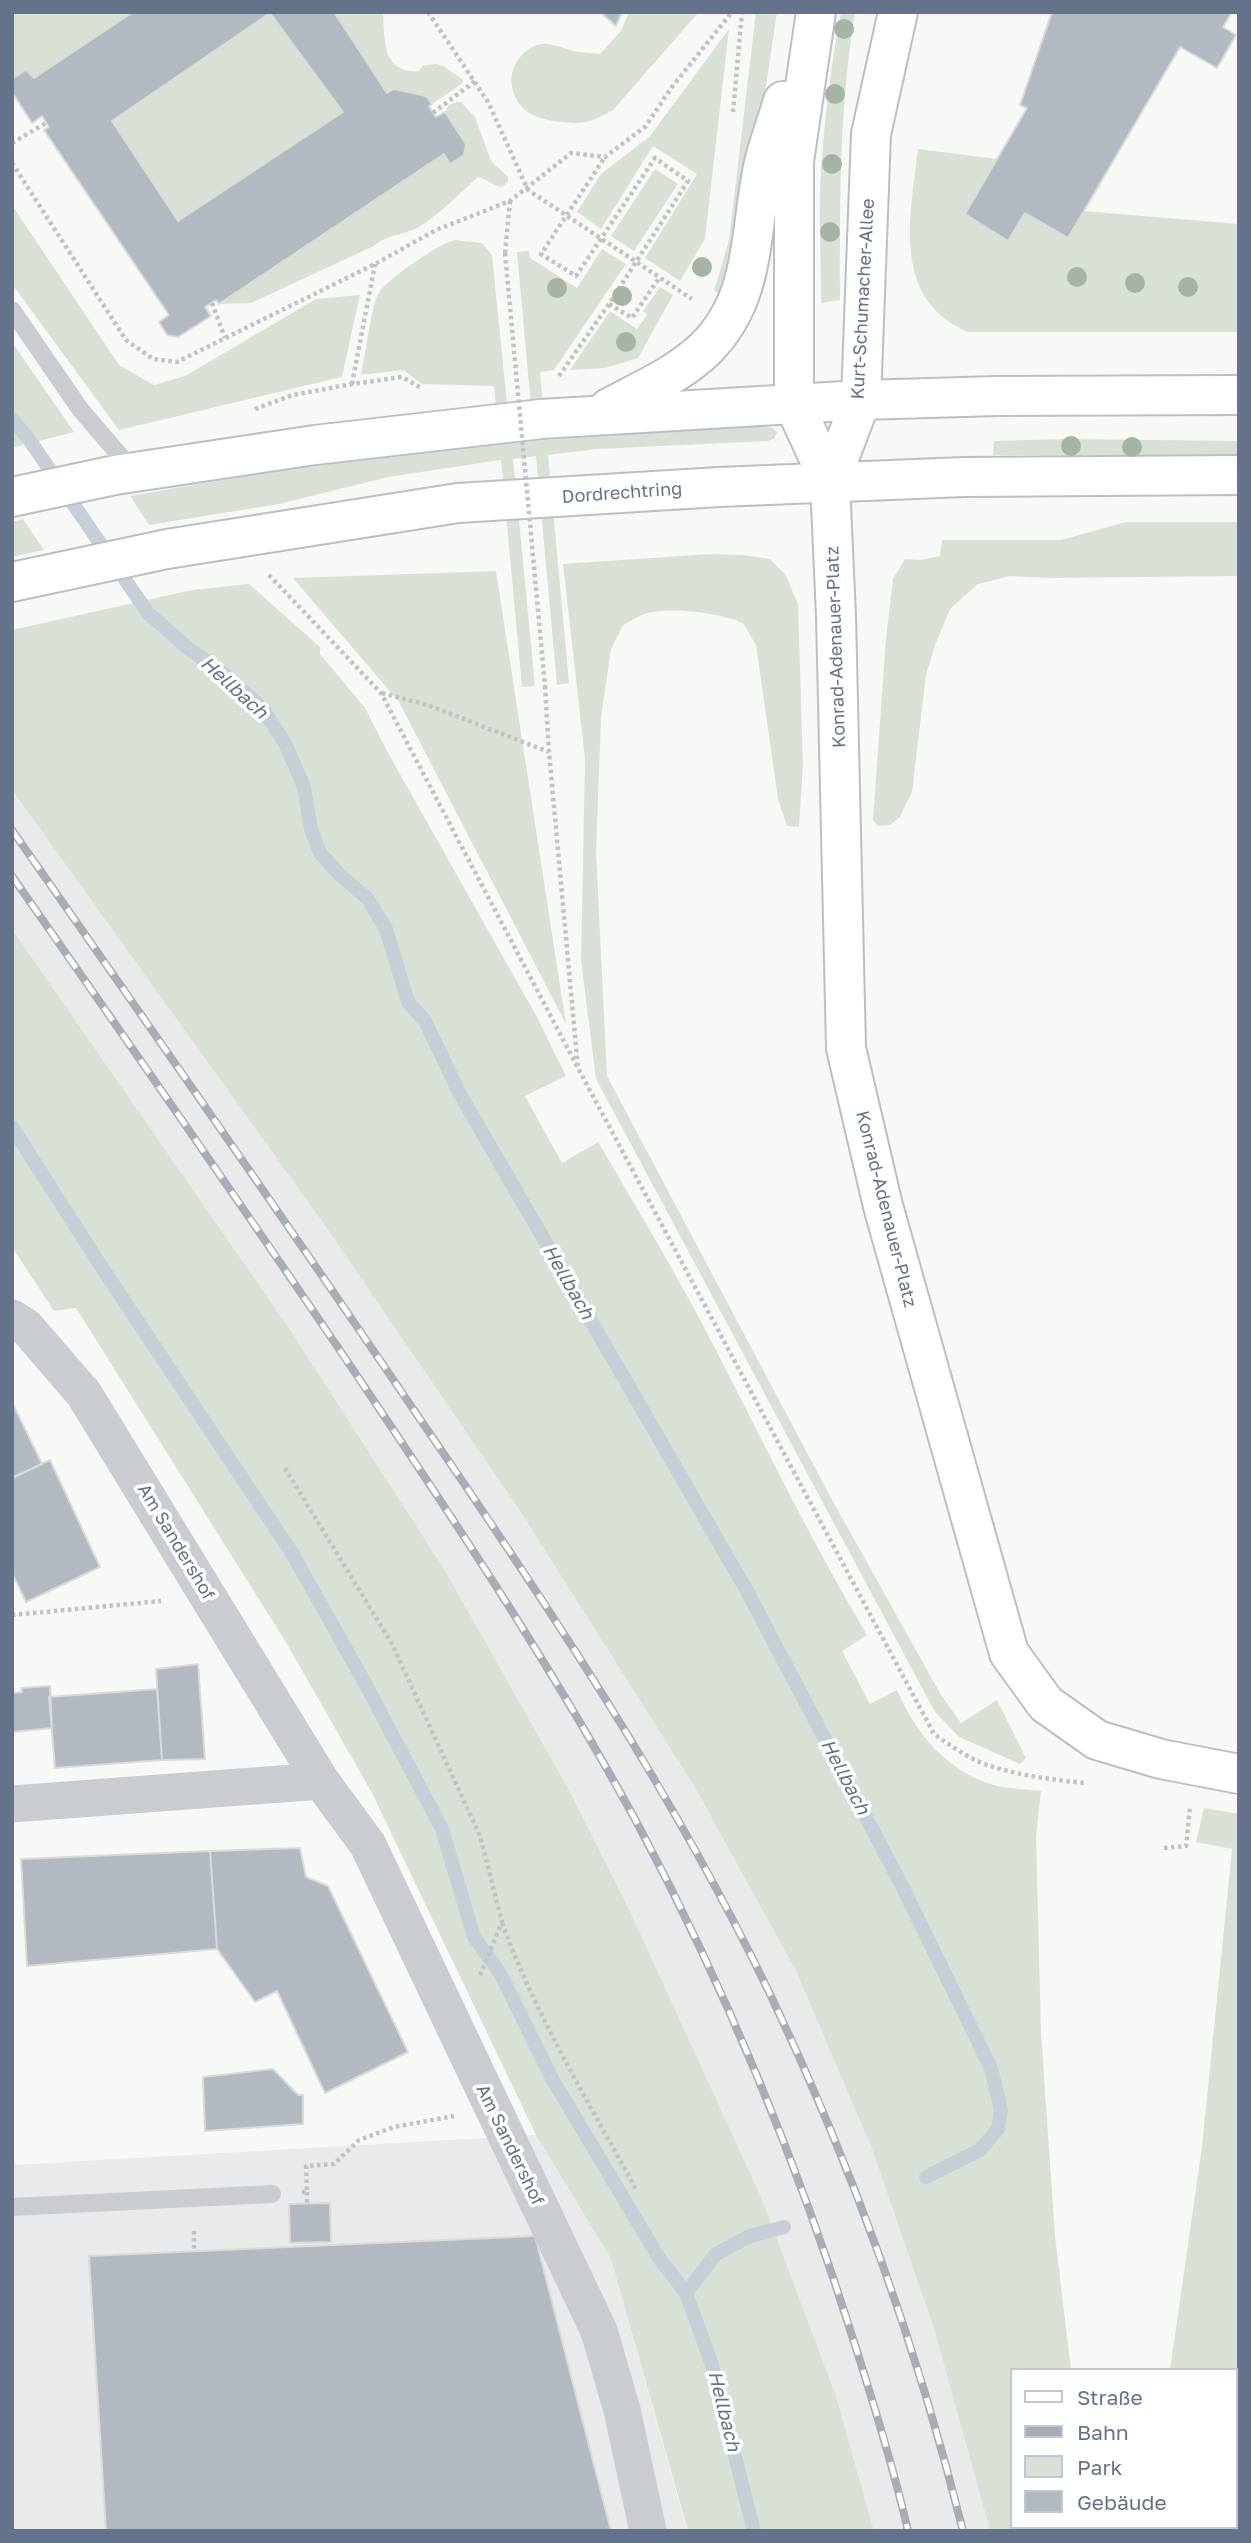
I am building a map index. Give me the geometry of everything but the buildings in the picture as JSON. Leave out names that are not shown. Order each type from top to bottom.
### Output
[{"type":"main road","points":[[813,12],[794,161],[794,404],[830,482]]},
{"type":"main road","points":[[598,414],[677,371],[705,349],[733,315],[751,256],[764,164],[813,12]]},
{"type":"main road","name":"Kurt-Schumacher-Allee","points":[[830,482],[860,400],[871,134],[898,12]]},
{"type":"main road","points":[[12,497],[125,474],[366,437],[598,414],[860,400],[997,396],[1239,395]]},
{"type":"main road","name":"Dordrechtring","points":[[12,582],[167,549],[458,503],[830,482],[1033,475],[1239,475]]},
{"type":"main road","name":"Konrad-Adenauer-Platz","points":[[830,482],[836,616],[846,1048],[883,1206],[1009,1653],[1046,1704],[1097,1740],[1161,1759],[1239,1774]]},
{"type":"street","name":"Am Sandershof","points":[[12,1318],[27,1328],[84,1394],[321,1781],[368,1844],[598,2331],[622,2410],[648,2531]]},
{"type":"street","points":[[12,1804],[321,1781]]},
{"type":"lane","points":[[12,310],[125,474]]},
{"type":"lane","points":[[12,2207],[272,2194]]},
{"type":"path","points":[[428,12],[488,102],[528,190],[694,301],[700,289]]},
{"type":"path","points":[[566,381],[555,382],[688,181],[655,158],[576,276],[541,254],[606,157],[645,127],[671,87],[732,12]]},
{"type":"path","points":[[732,116],[742,12]]},
{"type":"path","points":[[433,113],[475,82]]},
{"type":"path","points":[[12,143],[46,123]]},
{"type":"path","points":[[12,163],[126,340],[153,359],[177,362],[375,264],[436,230],[510,201],[528,190],[571,153],[606,157]]},
{"type":"path","points":[[510,201],[505,253],[579,1070]]},
{"type":"path","points":[[352,384],[375,264]]},
{"type":"path","points":[[609,304],[632,318],[659,278]]},
{"type":"path","points":[[212,303],[225,338]]},
{"type":"path","points":[[333,386],[402,377],[419,388]]},
{"type":"path","points":[[236,537],[381,693],[934,1734],[960,1752],[988,1765],[1056,1780]]},
{"type":"path","points":[[381,693],[428,705],[549,752]]},
{"type":"path","points":[[285,1468],[392,1644],[480,1836],[502,1922],[519,1969],[589,2108],[636,2191]]},
{"type":"path","points":[[12,1615],[209,1597]]},
{"type":"path","points":[[1164,1849],[1186,1846],[1190,1806]]},
{"type":"path","points":[[482,1966],[502,1922]]},
{"type":"path","points":[[307,2204],[306,2166],[334,2164],[359,2140],[394,2127],[464,2114],[491,2103]]},
{"type":"path","points":[[272,2194],[307,2192]]},
{"type":"shaded area","points":[[12,790],[326,1227],[520,1511],[694,1786],[796,1971],[872,2149],[934,2329],[990,2531],[874,2531],[836,2396],[762,2199],[630,1911],[569,1790],[446,1572],[291,1331],[12,929]]},
{"type":"shaded area","points":[[536,2135],[611,2259],[687,2531],[12,2531],[12,2146],[15,2165]]},
{"type":"shaded area","points":[[1239,2363],[1239,2531],[1208,2531],[1237,2529]]},
{"type":"green space","points":[[12,12],[133,12],[34,78],[26,70],[12,82]]},
{"type":"green space","points":[[334,12],[383,12],[385,43],[391,61],[407,70],[419,71],[422,66],[436,64],[443,66],[462,79],[463,83],[432,104],[426,96],[394,89],[387,93]]},
{"type":"green space","points":[[629,12],[699,12],[613,110],[605,115],[582,123],[562,122],[535,116],[526,111],[515,96],[511,79],[517,61],[527,50],[536,45],[547,44],[600,54],[621,31]]},
{"type":"green space","points":[[756,12],[777,12],[757,148],[723,295],[714,291],[729,240]]},
{"type":"green space","points":[[841,12],[855,12],[843,121],[840,300],[821,303],[821,167]]},
{"type":"green space","points":[[270,13],[343,112],[178,221],[112,121]]},
{"type":"green space","points":[[729,29],[705,239],[680,281],[645,258],[697,174],[653,146],[601,229],[577,212],[601,174],[650,136]]},
{"type":"green space","points":[[461,102],[475,117],[491,161],[508,177],[508,182],[502,187],[478,177],[419,227],[384,240],[251,303],[219,304],[444,154],[450,163],[464,155],[466,143],[445,112],[449,105]]},
{"type":"green space","points":[[918,149],[998,159],[1008,240],[1025,213],[1068,238],[1084,211],[1239,224],[1239,332],[967,332],[956,326],[928,302],[912,261],[910,216]]},
{"type":"green space","points":[[655,169],[678,184],[634,251],[611,236]]},
{"type":"green space","points":[[12,205],[119,365],[154,385],[185,376],[316,299],[360,295],[342,377],[119,430],[12,284]]},
{"type":"green space","points":[[455,240],[482,243],[492,255],[511,443],[534,440],[517,252],[529,251],[530,258],[577,288],[602,249],[626,264],[554,370],[540,372],[546,440],[756,426],[773,428],[777,432],[774,439],[768,441],[598,449],[548,455],[569,683],[557,685],[536,456],[513,459],[535,686],[522,687],[501,460],[388,477],[279,504],[149,525],[130,496],[314,466],[499,444],[494,386],[422,384],[403,370],[361,375],[378,294],[391,280],[414,263]]},
{"type":"green space","points":[[660,287],[673,295],[638,358],[605,368],[570,370],[610,311],[637,329],[647,315],[643,311]]},
{"type":"green space","points":[[12,342],[74,432],[12,448]]},
{"type":"green space","points":[[994,441],[1239,441],[1239,455],[993,455]]},
{"type":"green space","points":[[23,519],[44,550],[12,557],[12,522]]},
{"type":"green space","points":[[1126,522],[1239,522],[1239,576],[1010,576],[978,584],[950,609],[935,645],[926,675],[912,792],[900,817],[890,825],[878,826],[873,820],[886,638],[893,579],[905,559],[920,560],[940,556],[942,540],[1061,540]]},
{"type":"green space","points":[[711,554],[770,559],[785,574],[798,604],[803,764],[799,827],[787,826],[778,799],[756,645],[743,623],[710,614],[659,611],[648,613],[623,625],[611,649],[601,718],[596,852],[607,1076],[830,1496],[941,1695],[961,1723],[997,1700],[1026,1758],[1020,1764],[959,1737],[935,1712],[596,1079],[581,960],[585,759],[563,564]]},
{"type":"green space","points":[[496,571],[566,1024],[399,702],[293,578]]},
{"type":"green space","points":[[249,584],[320,647],[320,654],[365,708],[537,1017],[566,1076],[525,1096],[562,1163],[598,1142],[676,1275],[809,1532],[867,1635],[842,1651],[870,1704],[897,1690],[924,1736],[949,1762],[963,1772],[997,1786],[1041,1791],[1036,1837],[1041,2032],[1055,2236],[1071,2368],[1010,2368],[1010,2529],[1076,2531],[990,2531],[934,2329],[872,2149],[796,1971],[694,1786],[520,1511],[326,1227],[12,790],[12,630],[192,590]]},
{"type":"green space","points":[[12,929],[291,1331],[446,1572],[569,1790],[630,1911],[762,2199],[836,2396],[874,2531],[688,2531],[611,2259],[536,2135],[372,1793],[287,1644],[76,1308],[54,1311],[12,1247]]},
{"type":"green space","points":[[1204,1808],[1239,1814],[1237,2372],[1237,2368],[1170,2368],[1202,2147],[1232,1849],[1196,1842]]},
{"type":"waterway","name":"Hellbach","points":[[12,419],[28,438],[148,613],[262,708],[285,743],[304,787],[311,829],[320,853],[368,899],[386,929],[408,1002],[425,1021],[460,1094],[747,1591],[900,1882],[991,2068],[1001,2110],[998,2129],[980,2150],[926,2177]]},
{"type":"waterway","name":"Hellbach","points":[[12,1127],[292,1553],[442,1829],[474,1937],[500,1973],[554,2082],[659,2258],[686,2293]]},
{"type":"waterway","name":"Hellbach","points":[[754,2531],[711,2362],[686,2293],[716,2254],[750,2236],[784,2227]]},
{"type":"railway","points":[[12,830],[269,1199],[516,1561],[607,1701],[692,1845],[770,1994],[855,2191],[925,2393],[963,2531]]},
{"type":"railway","points":[[12,876],[285,1269],[443,1504],[543,1661],[636,1821],[730,2014],[785,2146],[856,2348],[908,2531]]},
{"type":"railway","points":[[1237,2520],[1239,2508]]}]
